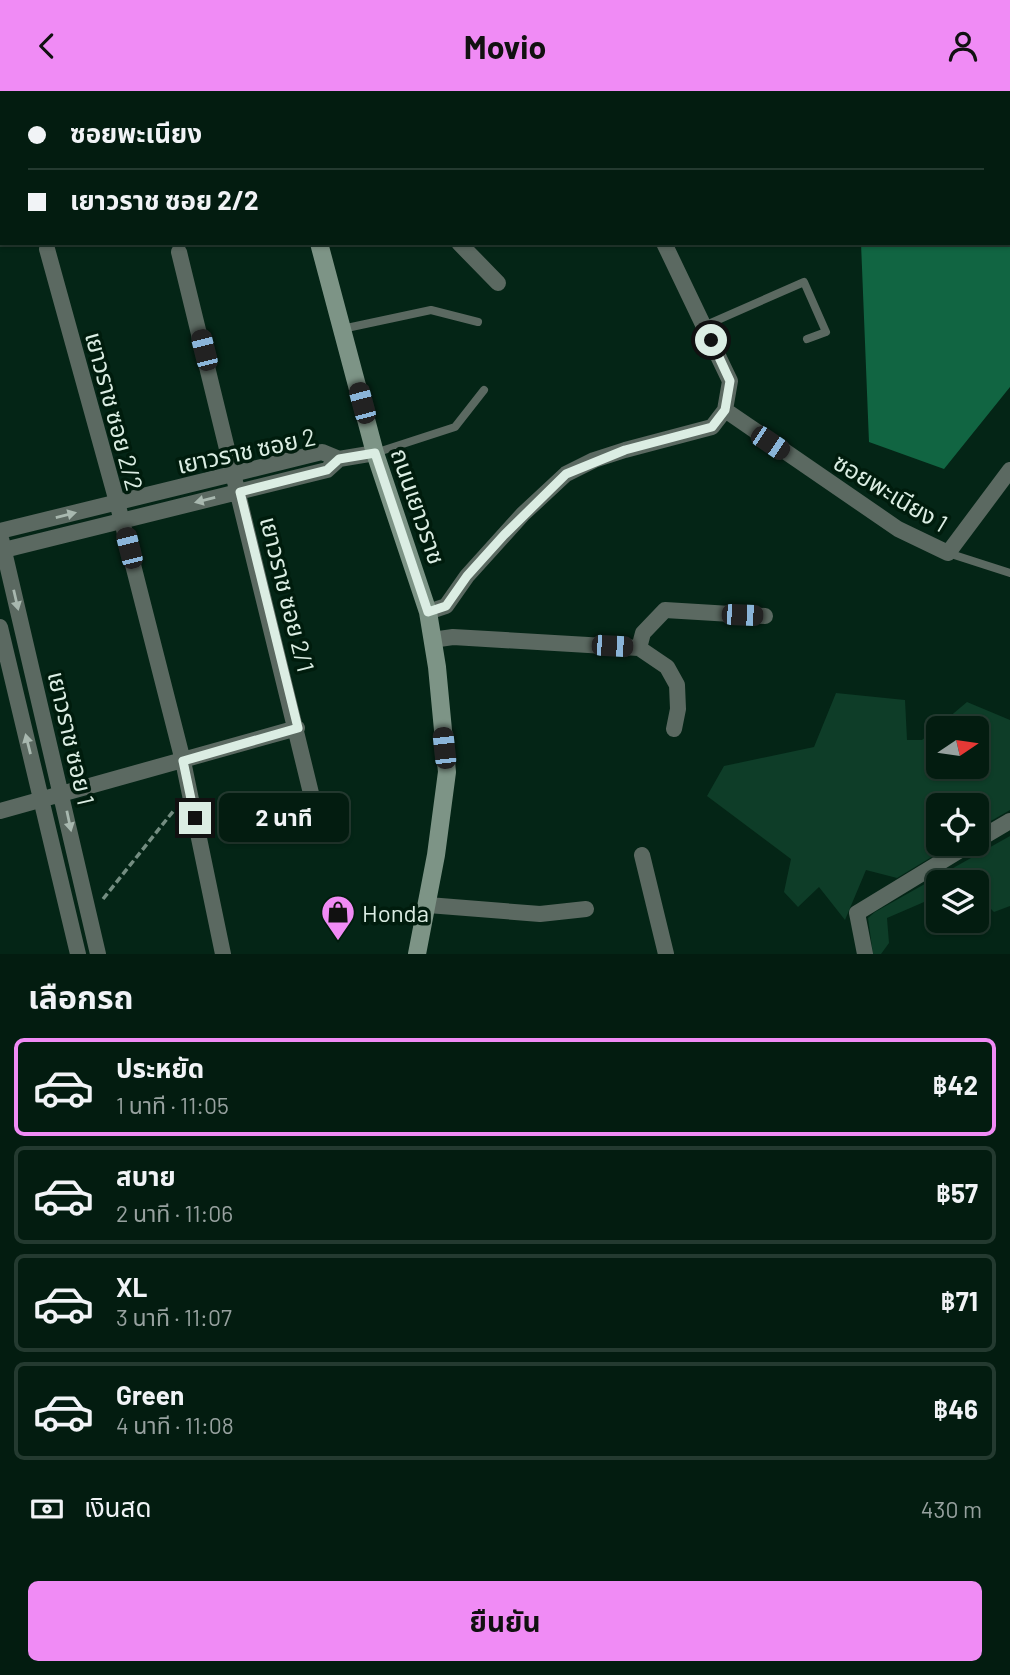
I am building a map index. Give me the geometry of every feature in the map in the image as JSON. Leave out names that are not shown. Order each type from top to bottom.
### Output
[{"type":"main road","name":"ถนนเยาวราช","points":[[320,245],[375,453],[428,612],[432,640],[447,772],[428,905],[417,954]]},
{"type":"street","points":[[461,245],[498,282]]},
{"type":"street","points":[[428,612],[446,606],[467,576],[504,535],[566,474],[625,450],[712,427],[725,410],[730,381],[669,245]]},
{"type":"street","name":"เยาวราช ซอย 2/2","points":[[47,249],[117,502],[183,761],[223,954]]},
{"type":"street","name":"เยาวราช ซอย 2/1","points":[[179,252],[236,474],[319,825]]},
{"type":"street","name":"ซอยพะเนียง 1","points":[[725,410],[898,529],[948,553],[1008,474]]},
{"type":"street","name":"เยาวราช ซอย 2","points":[[1,541],[117,502],[323,452],[339,459]]},
{"type":"street","name":"เยาวราช ซอย 2","points":[[1,541],[122,521],[327,470],[339,459],[375,453]]},
{"type":"street","name":"เยาวราช ซอย 1","points":[[1,541],[63,795],[98,954]]},
{"type":"street","points":[[639,648],[643,633],[665,610],[765,616]]},
{"type":"street","name":"เยาวราช ซอย 1","points":[[0,627],[78,954]]},
{"type":"street","points":[[432,640],[453,636],[639,648],[667,667],[677,685],[678,709],[674,729]]},
{"type":"street","points":[[16,694],[37,689]]},
{"type":"street","points":[[0,811],[298,728]]},
{"type":"street","points":[[989,833],[1010,821]]},
{"type":"street","points":[[642,855],[666,954]]},
{"type":"street","points":[[865,954],[858,913],[951,856]]},
{"type":"street","points":[[428,905],[540,914],[586,909]]},
{"type":"street","points":[[74,937],[89,915]]},
{"type":"lane","points":[[704,326],[804,282],[825,332],[807,339]]},
{"type":"lane","points":[[342,329],[431,310],[478,322]]},
{"type":"lane","points":[[375,453],[455,427],[484,390]]},
{"type":"lane","points":[[948,553],[1010,573]]},
{"type":"path","points":[[89,915],[189,791]]},
{"type":"shaded area","points":[[861,245],[1010,245],[1010,387],[944,469],[869,442]]},
{"type":"shaded area","points":[[836,693],[905,700],[907,740],[922,740],[926,737],[926,779],[989,779],[989,716],[950,716],[967,702],[1010,720],[1010,810],[989,822],[989,793],[926,793],[926,856],[933,856],[897,878],[866,870],[845,920],[819,887],[798,907],[784,892],[791,859],[707,796],[724,766],[814,747]]},
{"type":"shaded area","points":[[1010,836],[1010,906],[994,912],[989,907],[989,870],[950,870],[974,856],[989,856],[989,848]]},
{"type":"shaded area","points":[[926,883],[926,901],[887,918],[889,943],[881,954],[873,954],[868,918]]},
{"type":"place","name":"Honda","points":[[338,942]]},
{"type":"route","points":[[195,818],[183,761],[298,728],[240,492],[327,470],[339,459],[375,453],[428,612],[446,606],[467,576],[523,514],[566,474],[594,460],[625,450],[712,427],[725,410],[730,381],[711,340]]}]
